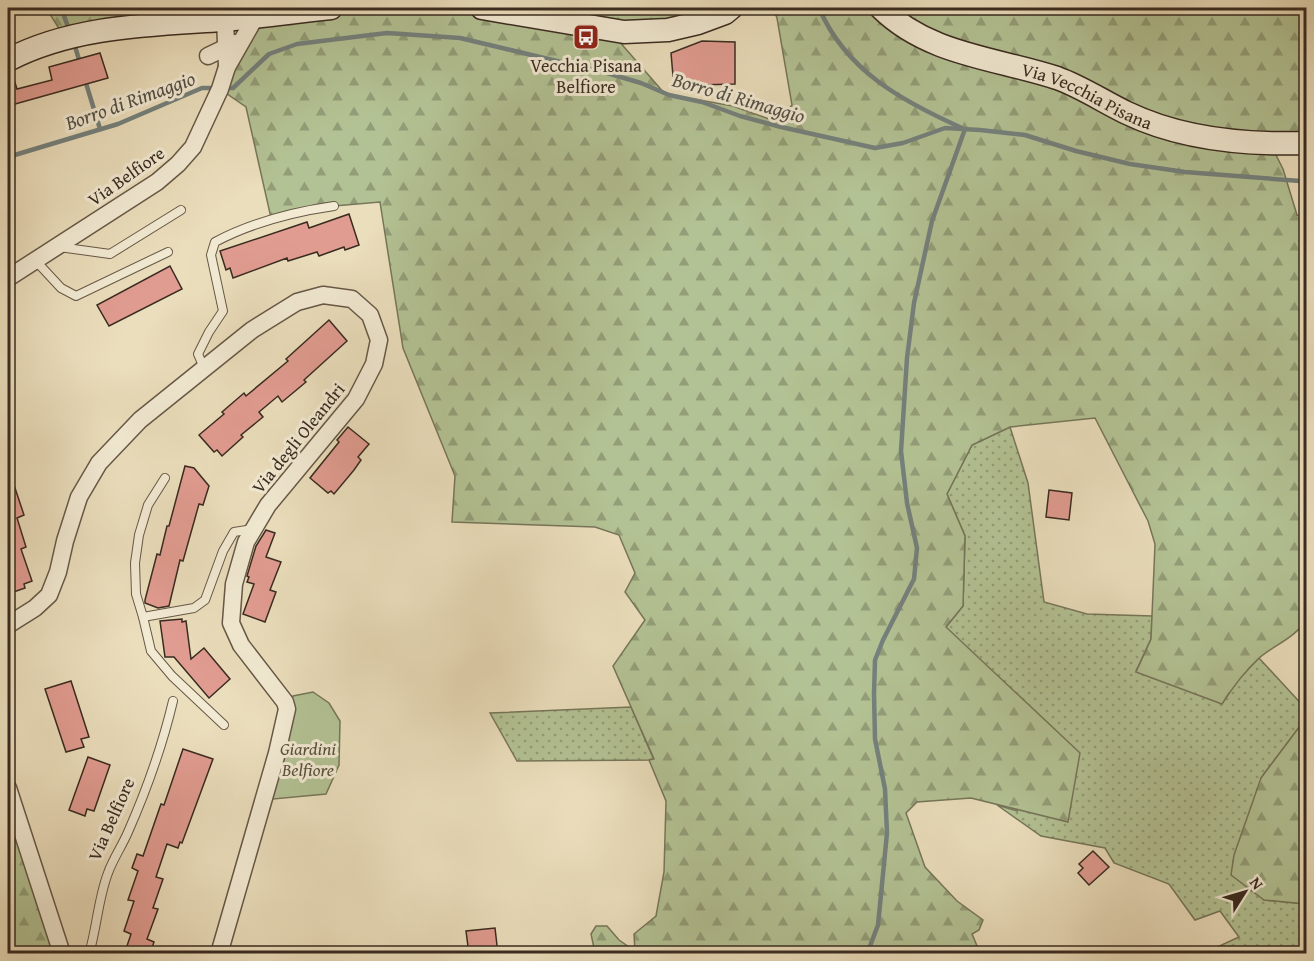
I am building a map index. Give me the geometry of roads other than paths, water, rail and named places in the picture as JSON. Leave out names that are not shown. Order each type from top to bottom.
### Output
[{"type":"main road","points":[[8,60],[45,43],[122,26],[225,20],[331,8]]},
{"type":"main road","points":[[482,8],[624,32],[668,30],[698,23],[724,14],[732,8]]},
{"type":"main road","name":"Via Vecchia Pisana","points":[[881,8],[894,21],[923,38],[982,60],[1059,79],[1128,114],[1169,129],[1203,136],[1271,144],[1306,143]]},
{"type":"street","name":"Via Belfiore","points":[[8,278],[157,182],[178,164],[193,147],[227,68],[256,16]]},
{"type":"street","name":"Via Belfiore","points":[[225,20],[227,68]]},
{"type":"street","points":[[208,56],[243,39]]},
{"type":"street","name":"Via degli Oleandri","points":[[8,625],[35,608],[49,595],[58,572],[79,497],[99,463],[140,420],[252,330],[297,302],[323,295],[352,299],[370,315],[379,340],[374,364],[356,399],[268,505],[246,542],[234,584],[231,622],[241,645],[285,702],[287,709],[285,724],[219,954]]},
{"type":"street","points":[[8,788],[62,954]]},
{"type":"lane","points":[[204,368],[198,354],[208,332],[223,311],[211,255],[215,242],[271,218],[334,206]]},
{"type":"lane","points":[[55,246],[110,254],[181,210]]},
{"type":"lane","points":[[35,259],[62,288],[76,296],[168,252]]},
{"type":"lane","points":[[165,478],[148,505],[140,535],[135,562],[136,594],[151,651],[172,676],[224,725]]},
{"type":"lane","points":[[143,617],[194,608],[205,600],[223,551],[234,532],[253,529]]},
{"type":"lane","name":"Via Belfiore","points":[[89,954],[101,894],[109,870],[150,781],[173,701]]},
{"type":"waterway","points":[[61,8],[70,32]]},
{"type":"waterway","points":[[819,8],[830,30],[860,67],[878,82],[918,107],[962,128]]},
{"type":"waterway","name":"Borro di Rimaggio","points":[[223,88],[233,88],[269,54],[297,44],[387,33],[460,38],[607,73],[641,83],[669,95],[702,102],[740,116],[875,148],[903,143],[945,128],[980,130],[1025,135],[1076,151],[1130,164],[1185,172],[1306,180]]},
{"type":"waterway","points":[[74,43],[80,63]]},
{"type":"waterway","points":[[85,80],[100,129]]},
{"type":"waterway","name":"Borro di Rimaggio","points":[[8,157],[118,124],[202,88],[215,88]]},
{"type":"waterway","points":[[867,954],[878,925],[887,833],[885,789],[875,739],[875,660],[914,579],[917,548],[907,503],[901,451],[907,358],[914,303],[932,221],[965,129]]},
{"type":"place","name":"Vecchia Pisana Belfiore","points":[[586,37]]},
{"type":"park label","name":"Giardini Belfiore","points":[[308,758]]}]
